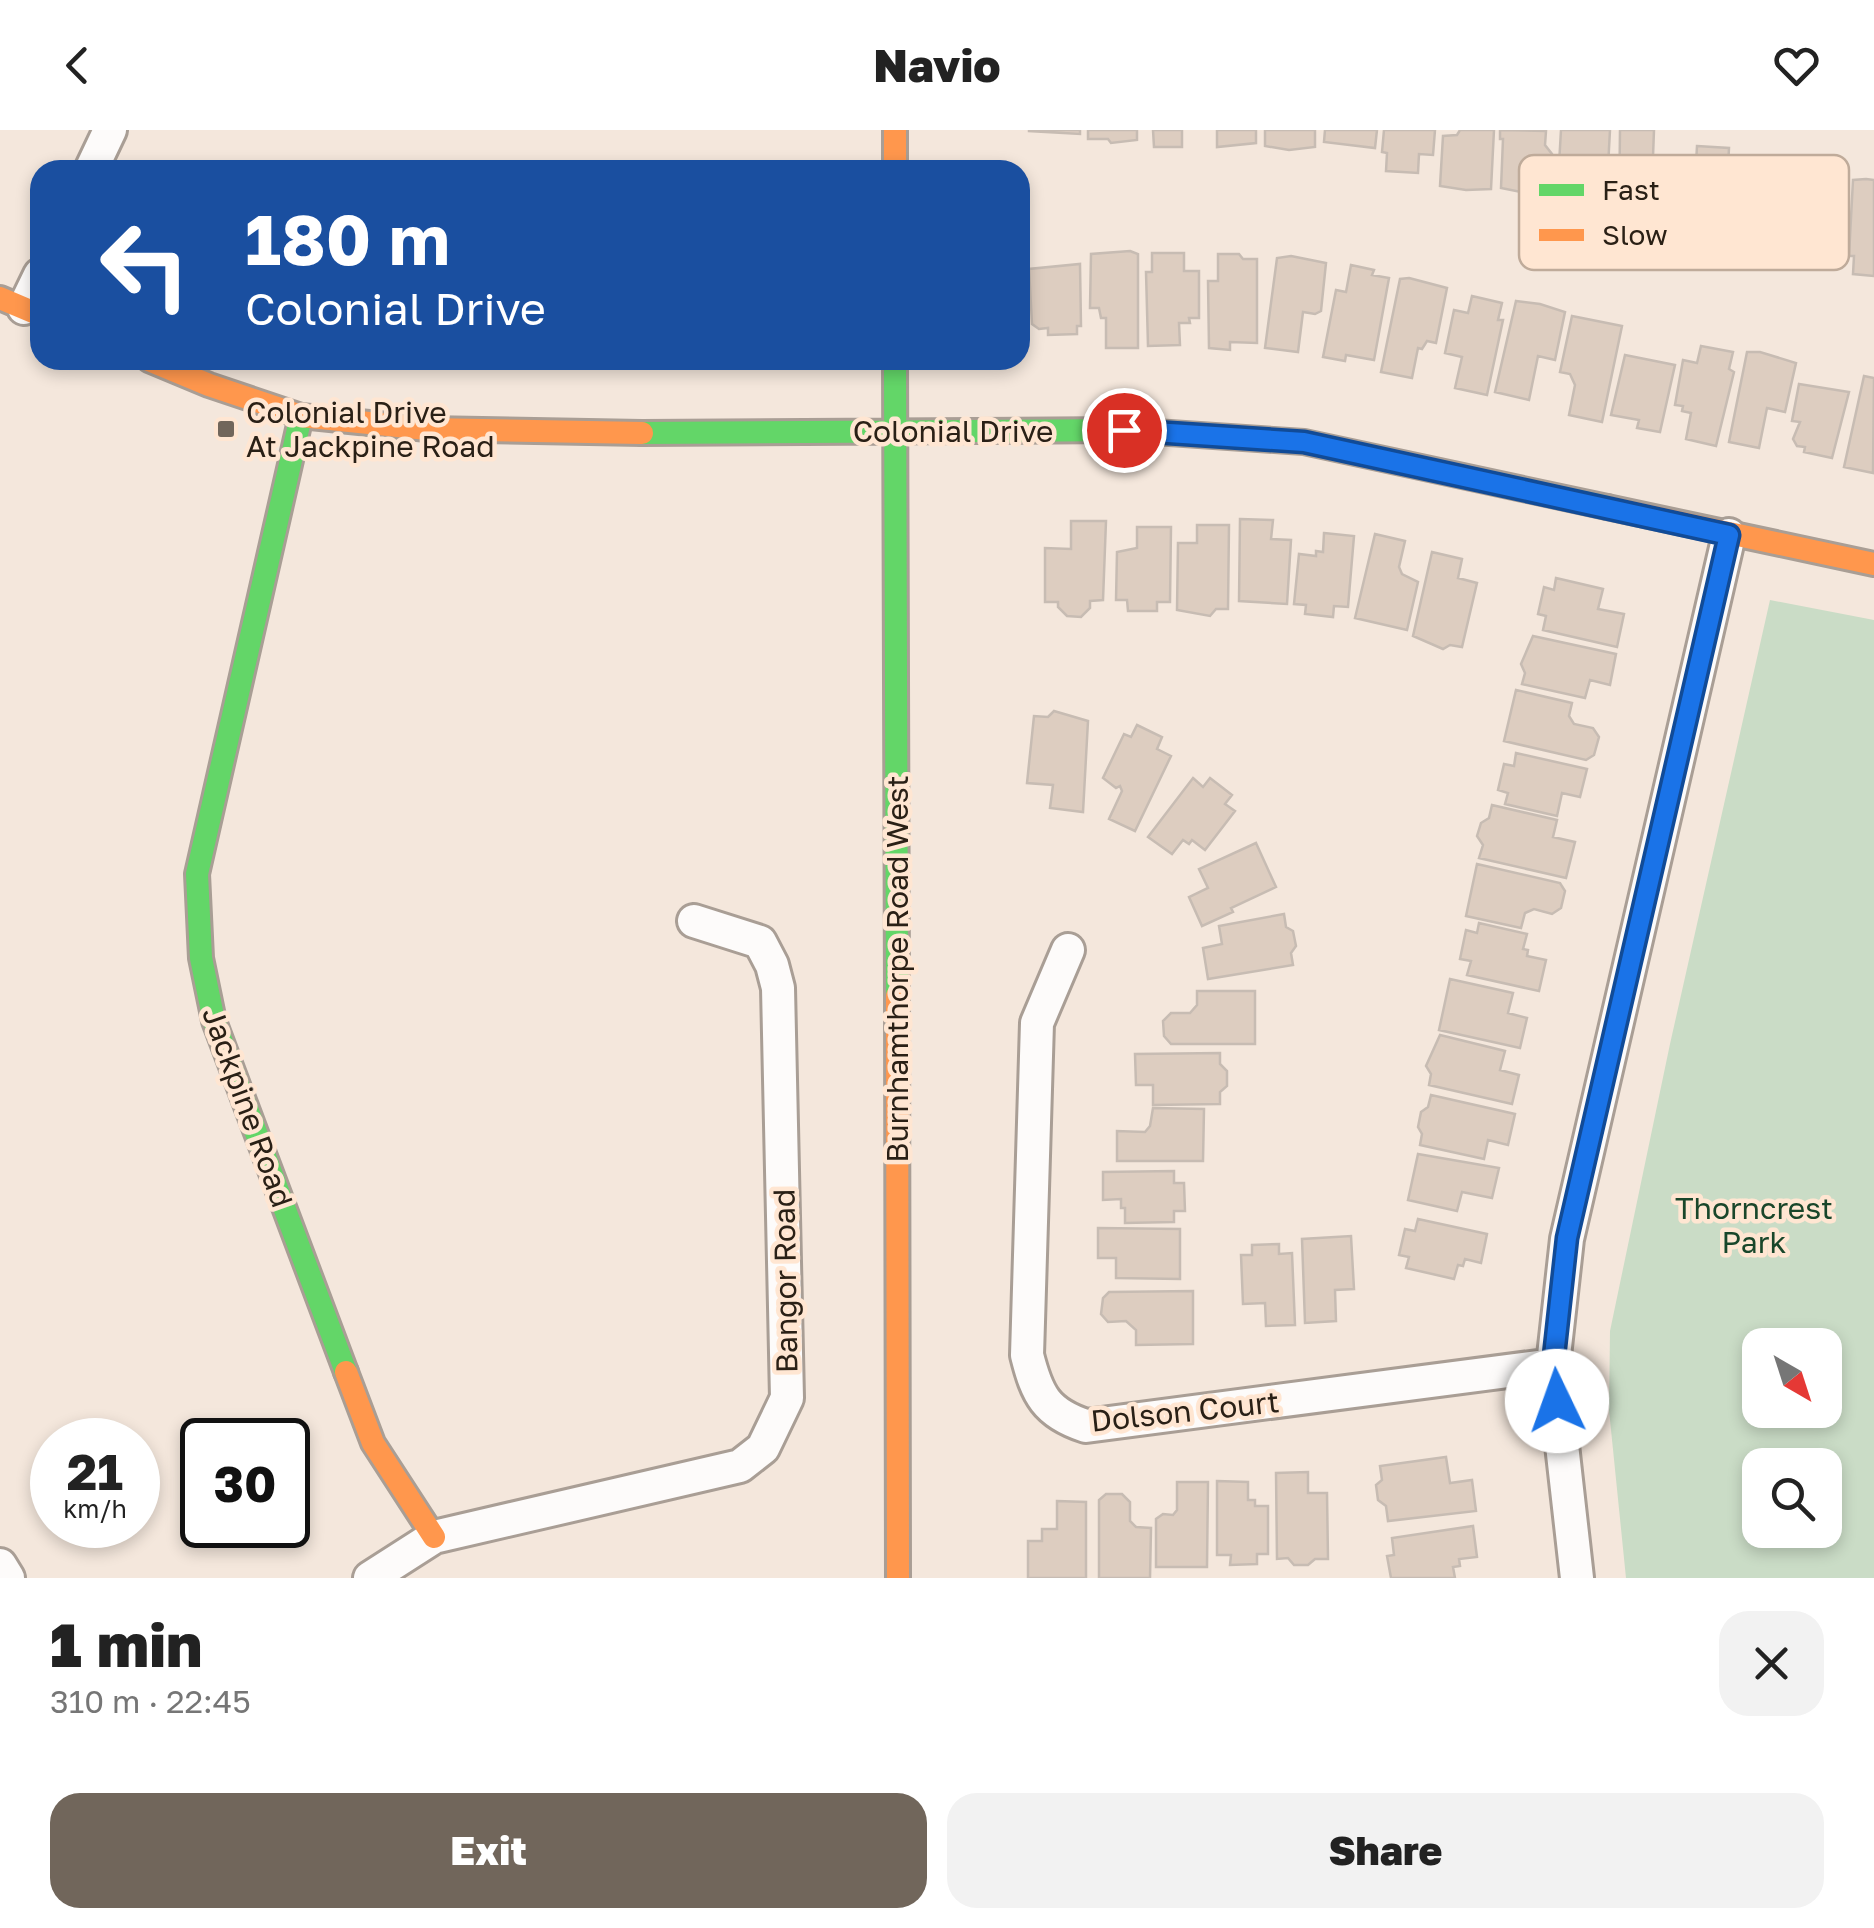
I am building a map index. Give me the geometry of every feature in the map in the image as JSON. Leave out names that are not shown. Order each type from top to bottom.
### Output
[{"type":"street","points":[[96,160],[110,130]]},
{"type":"street","points":[[895,130],[895,160]]},
{"type":"street","name":"Colonial Drive","points":[[173,370],[301,416],[427,428],[556,433],[1124,430],[1304,442],[1874,564]]},
{"type":"street","name":"Burnhamthorpe Road West","points":[[895,370],[898,1578]]},
{"type":"street","name":"Jackpine Road","points":[[301,416],[197,874],[201,958],[214,1021],[373,1443],[434,1536]]},
{"type":"street","points":[[1577,1578],[1553,1365],[1567,1238],[1729,535]]},
{"type":"street","name":"Bangor Road","points":[[370,1578],[434,1536],[740,1466],[762,1448],[787,1398],[778,988],[772,964],[760,942],[694,921]]},
{"type":"street","name":"Dolson Court","points":[[1068,950],[1037,1023],[1027,1355],[1035,1388],[1058,1417],[1086,1426],[1553,1365]]},
{"type":"street","points":[[0,1565],[8,1578]]},
{"type":"green space","name":"Thorncrest Park","points":[[1770,600],[1874,620],[1874,1578],[1626,1578],[1609,1410],[1610,1331]]},
{"type":"building","points":[[1029,130],[1080,130],[1080,134],[1029,131]]},
{"type":"building","points":[[1088,130],[1137,130],[1137,140],[1111,143],[1108,139],[1088,139]]},
{"type":"building","points":[[1153,130],[1182,130],[1182,147],[1154,147]]},
{"type":"building","points":[[1217,130],[1256,130],[1256,143],[1217,147]]},
{"type":"building","points":[[1265,130],[1315,130],[1315,147],[1289,150],[1265,146]]},
{"type":"building","points":[[1325,130],[1377,130],[1375,148],[1324,142]]},
{"type":"building","points":[[1384,130],[1435,130],[1433,155],[1419,154],[1418,173],[1386,171],[1387,153],[1382,152]]},
{"type":"building","points":[[1460,130],[1494,130],[1491,189],[1440,186],[1443,136],[1457,135]]},
{"type":"building","points":[[1500,130],[1546,131],[1545,145],[1552,155],[1519,155],[1519,192],[1501,188]]},
{"type":"building","points":[[1561,130],[1610,130],[1609,155],[1560,155]]},
{"type":"building","points":[[1620,130],[1654,130],[1653,155],[1620,155]]},
{"type":"building","points":[[1697,146],[1729,148],[1729,155],[1696,155]]},
{"type":"building","points":[[1853,180],[1874,180],[1874,276],[1853,274],[1854,256],[1849,256]]},
{"type":"building","points":[[1152,253],[1184,253],[1184,271],[1199,271],[1199,318],[1179,323],[1180,345],[1148,346],[1146,272],[1152,272]]},
{"type":"building","points":[[1091,254],[1138,254],[1138,348],[1106,348],[1106,318],[1101,318],[1099,308],[1090,308]]},
{"type":"building","points":[[1218,254],[1257,259],[1257,343],[1230,342],[1230,350],[1209,348],[1208,281],[1218,281]]},
{"type":"building","points":[[1291,256],[1326,263],[1321,311],[1303,312],[1298,352],[1265,348],[1277,258]]},
{"type":"building","points":[[1080,264],[1081,326],[1077,326],[1077,334],[1048,335],[1048,328],[1039,329],[1032,324],[1030,269]]},
{"type":"building","points":[[1351,265],[1389,278],[1374,360],[1346,355],[1345,361],[1323,357],[1336,290],[1346,292]]},
{"type":"building","points":[[1400,279],[1447,288],[1436,343],[1427,341],[1422,349],[1418,348],[1412,378],[1381,372]]},
{"type":"building","points":[[1472,296],[1502,303],[1498,320],[1503,320],[1487,395],[1455,388],[1462,357],[1445,353],[1454,310],[1468,313]]},
{"type":"building","points":[[1516,301],[1565,312],[1555,360],[1538,356],[1529,400],[1495,392]]},
{"type":"building","points":[[1572,316],[1622,326],[1602,422],[1569,415],[1575,385],[1570,374],[1560,372]]},
{"type":"building","points":[[1701,346],[1733,352],[1729,369],[1734,372],[1716,446],[1686,439],[1691,413],[1675,405],[1683,360],[1697,363]]},
{"type":"building","points":[[1747,352],[1796,363],[1785,412],[1767,408],[1759,448],[1729,442]]},
{"type":"building","points":[[1625,355],[1675,365],[1660,432],[1637,428],[1639,420],[1611,415]]},
{"type":"building","points":[[1864,376],[1874,378],[1873,473],[1844,467]]},
{"type":"building","points":[[1799,384],[1849,392],[1832,458],[1804,452],[1805,447],[1797,446],[1793,439],[1800,422],[1792,421]]},
{"type":"building","points":[[1240,519],[1273,520],[1271,539],[1291,540],[1287,604],[1239,601]]},
{"type":"building","points":[[1071,521],[1106,521],[1103,600],[1090,601],[1090,608],[1081,617],[1067,616],[1058,602],[1045,602],[1045,548],[1071,549]]},
{"type":"building","points":[[1197,525],[1229,525],[1228,609],[1216,609],[1210,616],[1177,610],[1178,543],[1197,543]]},
{"type":"building","points":[[1137,527],[1171,527],[1170,602],[1157,602],[1157,611],[1128,611],[1127,600],[1116,600],[1117,552],[1137,548]]},
{"type":"building","points":[[1324,533],[1354,536],[1348,607],[1334,606],[1333,617],[1305,614],[1306,605],[1294,604],[1299,554],[1316,556],[1316,551],[1323,552]]},
{"type":"building","points":[[1375,534],[1405,541],[1399,567],[1402,574],[1418,582],[1407,630],[1355,618]]},
{"type":"building","points":[[1432,552],[1462,559],[1458,578],[1477,583],[1462,647],[1450,645],[1443,649],[1413,636]]},
{"type":"building","points":[[1556,578],[1603,589],[1598,609],[1624,614],[1617,647],[1543,630],[1546,616],[1538,614],[1544,587],[1554,590]]},
{"type":"building","points":[[1533,636],[1616,654],[1610,685],[1590,680],[1585,698],[1522,684],[1525,673],[1521,664]]},
{"type":"building","points":[[1516,690],[1572,703],[1569,716],[1574,724],[1593,728],[1599,737],[1594,755],[1586,760],[1504,741]]},
{"type":"building","points":[[1054,711],[1088,721],[1083,812],[1050,808],[1053,785],[1027,783],[1034,716],[1048,717]]},
{"type":"building","points":[[1137,725],[1162,737],[1157,749],[1171,756],[1135,831],[1109,819],[1122,791],[1103,778],[1124,734],[1131,737]]},
{"type":"building","points":[[1516,753],[1587,769],[1580,797],[1562,793],[1557,816],[1505,804],[1508,793],[1498,790],[1504,764],[1514,766]]},
{"type":"building","points":[[1193,778],[1203,787],[1210,778],[1232,795],[1225,804],[1235,811],[1205,850],[1192,840],[1189,844],[1183,840],[1172,854],[1148,837]]},
{"type":"building","points":[[1492,805],[1557,820],[1553,837],[1575,842],[1566,878],[1479,858],[1483,845],[1477,836]]},
{"type":"building","points":[[1256,843],[1276,887],[1202,926],[1189,897],[1208,888],[1199,869]]},
{"type":"building","points":[[1477,864],[1560,883],[1565,891],[1561,908],[1552,914],[1534,909],[1525,913],[1521,928],[1466,916]]},
{"type":"building","points":[[1284,914],[1296,946],[1291,953],[1293,965],[1208,979],[1203,948],[1222,944],[1219,926]]},
{"type":"building","points":[[1479,923],[1527,934],[1523,949],[1528,950],[1527,956],[1546,960],[1539,991],[1467,975],[1471,961],[1460,959],[1466,930],[1477,933]]},
{"type":"building","points":[[1450,979],[1513,993],[1508,1013],[1527,1018],[1520,1048],[1439,1030]]},
{"type":"building","points":[[1197,991],[1255,991],[1255,1044],[1171,1044],[1164,1036],[1163,1021],[1171,1013],[1190,1013],[1197,1005]]},
{"type":"building","points":[[1440,1035],[1505,1051],[1500,1070],[1519,1075],[1512,1104],[1429,1085],[1431,1074],[1426,1066]]},
{"type":"building","points":[[1220,1053],[1220,1064],[1227,1071],[1227,1086],[1220,1092],[1220,1104],[1153,1105],[1153,1085],[1136,1085],[1135,1054]]},
{"type":"building","points":[[1431,1095],[1515,1114],[1508,1145],[1488,1140],[1484,1159],[1420,1145],[1421,1112],[1428,1107]]},
{"type":"building","points":[[1153,1108],[1204,1109],[1203,1161],[1117,1161],[1117,1131],[1145,1132]]},
{"type":"building","points":[[1418,1154],[1499,1168],[1492,1198],[1462,1192],[1457,1211],[1408,1200]]},
{"type":"building","points":[[1174,1171],[1174,1183],[1184,1183],[1185,1211],[1174,1211],[1174,1222],[1125,1223],[1121,1199],[1103,1200],[1103,1172]]},
{"type":"building","points":[[1418,1219],[1487,1234],[1481,1263],[1465,1259],[1463,1266],[1458,1265],[1454,1279],[1406,1268],[1409,1257],[1399,1255],[1405,1229],[1415,1231]]},
{"type":"building","points":[[1098,1228],[1180,1229],[1180,1279],[1116,1278],[1116,1258],[1098,1258]]},
{"type":"building","points":[[1351,1236],[1354,1289],[1335,1290],[1336,1321],[1305,1323],[1302,1239]]},
{"type":"building","points":[[1279,1244],[1279,1254],[1292,1253],[1295,1325],[1266,1326],[1265,1303],[1243,1304],[1241,1255],[1252,1255],[1252,1245]]},
{"type":"building","points":[[1193,1291],[1193,1344],[1136,1345],[1136,1330],[1126,1321],[1108,1322],[1101,1314],[1103,1298],[1109,1292]]},
{"type":"building","points":[[1446,1457],[1450,1483],[1472,1480],[1476,1511],[1388,1521],[1386,1506],[1378,1500],[1380,1466]]},
{"type":"building","points":[[1308,1472],[1308,1493],[1327,1493],[1328,1559],[1294,1565],[1288,1558],[1277,1559],[1276,1473]]},
{"type":"building","points":[[1217,1481],[1248,1482],[1248,1500],[1255,1500],[1255,1506],[1268,1506],[1268,1554],[1257,1554],[1257,1564],[1230,1565],[1231,1555],[1217,1555]]},
{"type":"building","points":[[1177,1482],[1208,1482],[1207,1567],[1156,1567],[1156,1519],[1163,1514],[1173,1515],[1177,1510]]},
{"type":"building","points":[[1106,1494],[1122,1494],[1130,1502],[1130,1521],[1136,1527],[1151,1528],[1150,1578],[1099,1578],[1099,1500]]},
{"type":"building","points":[[1057,1501],[1086,1502],[1086,1578],[1028,1578],[1028,1541],[1042,1541],[1042,1529],[1057,1529]]},
{"type":"building","points":[[1473,1526],[1477,1557],[1459,1559],[1460,1566],[1453,1567],[1455,1578],[1391,1578],[1387,1556],[1394,1555],[1392,1538]]},
{"type":"traffic: fast","points":[[895,370],[897,996]]},
{"type":"traffic: fast","points":[[301,416],[197,874],[201,958],[214,1021],[346,1372]]},
{"type":"traffic: fast","points":[[642,433],[1125,430],[1304,442],[1607,507]]},
{"type":"traffic: slow","points":[[895,130],[895,160]]},
{"type":"traffic: slow","points":[[0,298],[30,311]]},
{"type":"traffic: slow","points":[[173,370],[301,416],[427,429],[642,433]]},
{"type":"traffic: slow","points":[[1607,507],[1874,564]]},
{"type":"traffic: slow","points":[[897,996],[898,1578]]},
{"type":"traffic: slow","points":[[346,1372],[373,1443],[434,1537]]},
{"type":"place","name":"Colonial Drive At Jackpine Road","points":[[226,429]]},
{"type":"route","points":[[1124,430],[1304,442],[1729,535],[1567,1238],[1553,1365],[1557,1401]]}]
